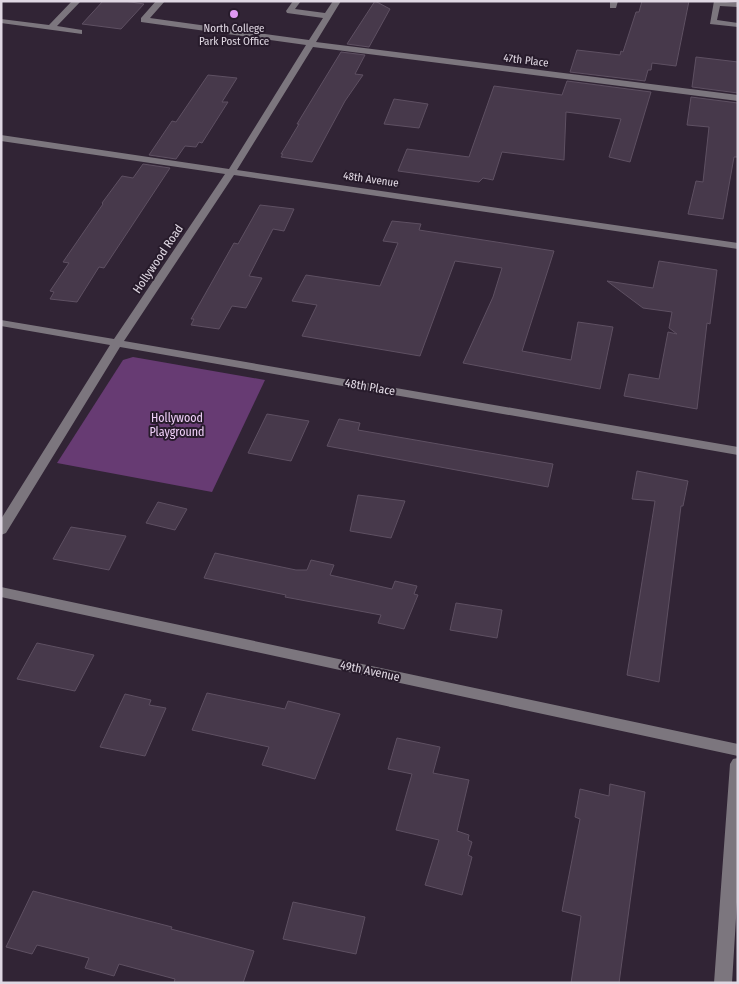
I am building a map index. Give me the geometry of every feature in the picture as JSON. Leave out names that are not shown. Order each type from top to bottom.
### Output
[{"type":"street","points":[[60,1],[76,2]]},
{"type":"street","name":"47th Place","points":[[161,1],[144,20],[738,98]]},
{"type":"street","points":[[297,1],[290,11],[328,16]]},
{"type":"street","name":"Hollywood Road","points":[[1,530],[117,342],[232,171],[337,1]]},
{"type":"street","points":[[51,28],[76,2]]},
{"type":"street","points":[[738,5],[717,3],[713,22],[738,25]]},
{"type":"street","points":[[1,21],[79,32]]},
{"type":"street","name":"48th Avenue","points":[[1,138],[738,246]]},
{"type":"street","name":"48th Place","points":[[1,323],[738,451]]},
{"type":"street","name":"49th Avenue","points":[[1,592],[738,750]]},
{"type":"street","points":[[723,983],[738,764]]},
{"type":"green space","name":"Hollywood Playground","points":[[133,357],[265,380],[212,492],[57,463],[123,360]]},
{"type":"building","points":[[103,1],[124,1],[144,4],[121,29],[82,24]]},
{"type":"building","points":[[375,1],[390,9],[369,47],[347,44]]},
{"type":"building","points":[[642,1],[689,1],[676,66],[652,63],[651,70],[648,70],[645,81],[570,72],[577,50],[620,55],[621,51],[623,52],[636,12],[639,12]]},
{"type":"building","points":[[341,52],[365,55],[355,74],[363,75],[345,101],[312,162],[281,157],[299,124],[297,124]]},
{"type":"building","points":[[696,57],[738,62],[738,93],[692,87]]},
{"type":"building","points":[[208,75],[237,78],[222,102],[228,102],[202,143],[199,142],[196,147],[185,146],[176,159],[149,155],[172,121],[176,122]]},
{"type":"building","points":[[567,81],[651,92],[630,162],[609,157],[621,119],[566,112],[564,160],[502,152],[493,180],[483,178],[479,182],[398,171],[407,149],[469,157],[494,86],[562,95]]},
{"type":"building","points":[[691,97],[738,103],[738,157],[734,157],[723,219],[688,214],[696,181],[703,182],[709,127],[687,125]]},
{"type":"building","points":[[394,99],[428,104],[419,128],[384,124]]},
{"type":"building","points":[[143,164],[170,168],[104,268],[99,267],[77,302],[50,299],[54,292],[50,291],[69,263],[63,262],[102,203],[122,176],[133,178]]},
{"type":"building","points":[[260,205],[294,209],[284,231],[273,229],[249,276],[262,278],[246,308],[232,306],[219,329],[191,325],[194,319],[191,319],[234,243],[238,244]]},
{"type":"building","points":[[392,221],[421,224],[419,230],[554,251],[522,351],[571,360],[578,322],[613,327],[600,389],[463,363],[493,297],[502,268],[455,261],[420,356],[302,336],[317,305],[292,301],[306,275],[380,286],[398,243],[383,241]]},
{"type":"building","points":[[659,261],[717,270],[710,324],[707,323],[697,409],[624,396],[629,374],[659,379],[668,332],[677,334],[669,328],[672,312],[643,308],[607,281],[653,288]]},
{"type":"building","points":[[267,414],[309,421],[291,461],[248,453]]},
{"type":"building","points":[[339,419],[360,423],[358,430],[553,464],[548,487],[327,446]]},
{"type":"building","points":[[637,471],[688,481],[683,506],[681,506],[659,682],[627,675],[655,501],[632,499]]},
{"type":"building","points":[[358,495],[405,501],[391,538],[350,531]]},
{"type":"building","points":[[158,502],[187,509],[175,530],[146,523]]},
{"type":"building","points":[[71,527],[126,536],[109,570],[53,559]]},
{"type":"building","points":[[215,553],[296,570],[307,570],[311,560],[334,565],[330,575],[392,589],[395,581],[417,586],[414,594],[418,595],[404,629],[378,623],[381,615],[285,597],[286,595],[204,578]]},
{"type":"building","points":[[456,603],[502,610],[497,638],[450,630]]},
{"type":"building","points":[[37,643],[94,655],[75,691],[17,679]]},
{"type":"building","points":[[207,693],[285,709],[288,701],[340,714],[315,779],[262,765],[269,747],[192,730]]},
{"type":"building","points":[[125,694],[151,700],[149,705],[166,708],[145,756],[100,747]]},
{"type":"building","points":[[397,738],[440,747],[433,773],[469,780],[457,831],[469,835],[468,840],[472,842],[468,855],[472,857],[462,895],[425,885],[439,840],[396,830],[412,774],[388,769]]},
{"type":"building","points":[[610,784],[645,792],[619,983],[571,983],[581,916],[562,911],[580,819],[575,817],[580,789],[609,796]]},
{"type":"building","points":[[33,891],[172,927],[171,929],[254,951],[243,983],[174,983],[175,979],[119,964],[114,976],[85,968],[89,958],[37,945],[32,954],[6,947]]},
{"type":"building","points":[[293,902],[365,917],[356,954],[283,939]]},
{"type":"place","name":"North College Park Post Office","points":[[234,14]]}]
